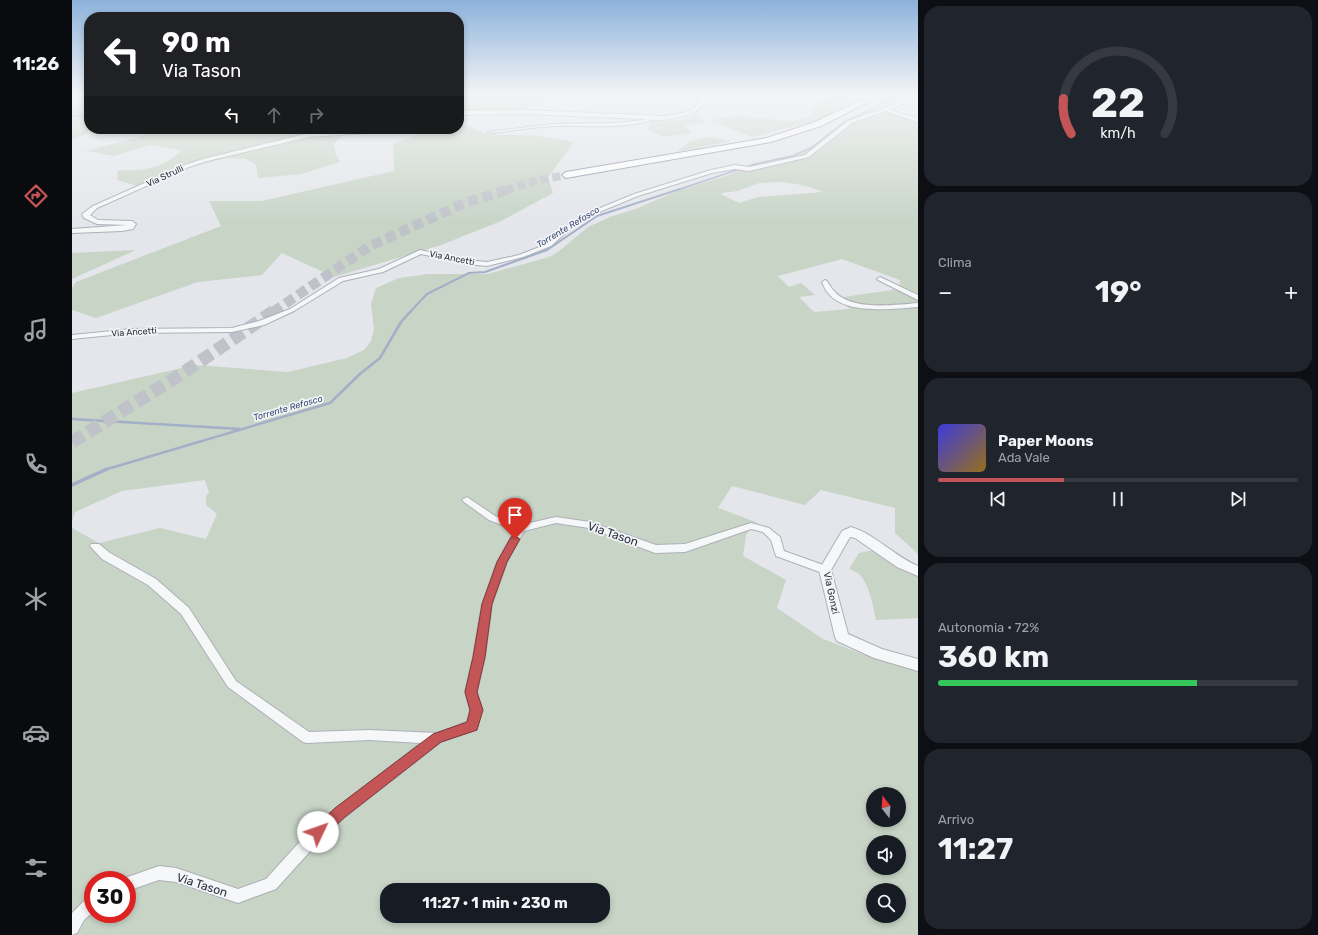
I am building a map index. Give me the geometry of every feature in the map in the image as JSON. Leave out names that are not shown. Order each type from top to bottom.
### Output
[{"type":"highway","points":[[566,175],[714,150],[775,138]]},
{"type":"street","name":"Via Strulli","points":[[72,231],[122,229],[132,226],[130,223],[126,222],[92,220],[86,217],[86,214],[95,207],[118,196],[187,166],[205,160],[298,138]]},
{"type":"street","name":"Via Ancetti","points":[[72,337],[132,331],[232,330],[261,323],[292,310],[341,278],[381,271],[420,252],[466,262],[487,264],[521,256],[549,245],[568,228],[595,212],[636,195],[711,172],[736,167],[749,169],[807,156],[830,138]]},
{"type":"street","points":[[880,279],[918,298]]},
{"type":"street","points":[[825,282],[827,287],[836,296],[849,305],[880,308],[918,305]]},
{"type":"street","points":[[467,500],[492,518],[521,528]]},
{"type":"street","name":"Via Tason","points":[[136,881],[159,873],[176,875],[238,896],[271,884],[318,832],[340,813],[437,738],[472,726],[476,710],[471,692],[479,657],[487,604],[502,562],[521,528],[556,520],[590,525],[655,549],[685,548],[752,526],[766,530],[776,539],[780,553],[824,570]]},
{"type":"street","name":"Via Gonzi","points":[[918,571],[901,564],[858,534],[851,531],[846,534],[824,570],[842,637],[879,654],[918,665]]},
{"type":"street","points":[[96,546],[106,556],[152,582],[185,610],[232,684],[259,705],[307,738],[369,735],[437,738]]},
{"type":"street","points":[[72,928],[79,915],[84,910]]},
{"type":"green space","points":[[137,138],[340,138],[334,144],[336,154],[340,162],[301,174],[258,178],[256,165],[246,159],[227,158],[188,168],[144,188],[117,180],[118,170],[152,168],[168,161],[182,150],[149,145],[115,156],[85,151]]},
{"type":"green space","points":[[410,138],[548,138],[574,142],[548,177],[553,193],[501,221],[441,245],[334,277],[282,253],[262,275],[198,282],[96,318],[72,310],[72,288],[76,282],[221,226],[209,201],[262,201],[394,171],[393,143]]},
{"type":"green space","points":[[706,138],[732,141],[676,152],[689,142]]},
{"type":"green space","points":[[826,138],[918,138],[918,554],[895,533],[895,508],[821,490],[805,505],[732,486],[718,508],[756,522],[746,535],[743,556],[786,580],[777,608],[823,639],[865,655],[876,655],[918,667],[918,935],[72,935],[72,528],[99,543],[160,528],[206,539],[217,514],[206,505],[206,496],[209,493],[205,480],[122,491],[75,512],[72,521],[72,393],[195,365],[288,372],[347,358],[364,350],[371,341],[374,329],[371,304],[376,288],[399,278],[428,274],[488,274],[549,257],[558,252],[588,227],[610,217],[638,208],[679,190],[729,175],[744,168],[803,153]],"holes":[[[759,183],[791,183],[807,186],[823,192],[758,197],[739,203],[721,194],[738,191]],[[842,259],[900,280],[899,289],[837,298],[850,309],[814,312],[799,297],[815,295],[801,283],[789,287],[778,276]]]},
{"type":"green space","points":[[136,250],[72,279],[72,253]]},
{"type":"green space","points":[[874,550],[918,575],[918,618],[876,620],[871,596],[866,585],[860,575],[849,569],[859,553]]},
{"type":"waterway","name":"Torrente Refosco","points":[[680,189],[755,164],[792,156],[811,148],[824,138]]},
{"type":"waterway","name":"Torrente Refosco","points":[[410,312],[427,294],[469,273],[485,272],[547,250],[597,216],[680,189]]},
{"type":"waterway","name":"Torrente Refosco","points":[[106,469],[330,403],[361,373],[380,358],[401,322],[411,311]]},
{"type":"waterway","points":[[72,419],[240,429]]},
{"type":"waterway","name":"Torrente Refosco","points":[[72,485],[106,469]]},
{"type":"tunnel","points":[[506,190],[538,180],[566,175]]},
{"type":"tunnel","points":[[273,312],[370,246],[462,204],[509,189]]},
{"type":"tunnel","points":[[72,442],[183,373],[274,311]]},
{"type":"route","points":[[318,832],[340,813],[437,738],[472,726],[476,710],[471,692],[479,657],[487,604],[502,562],[515,539]]}]
